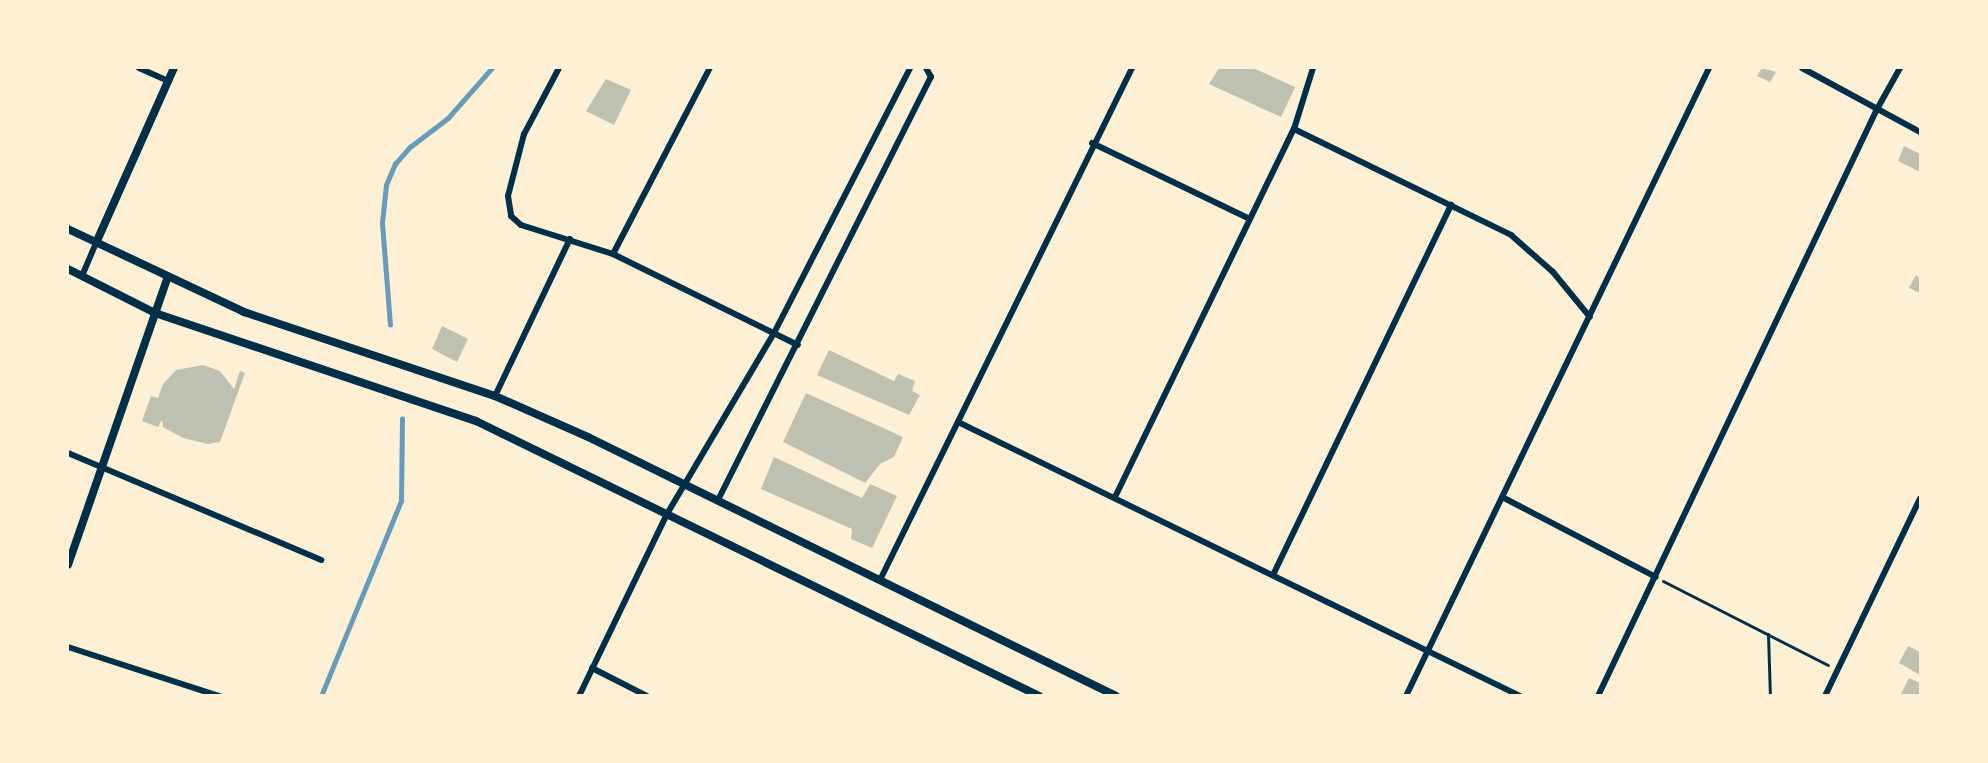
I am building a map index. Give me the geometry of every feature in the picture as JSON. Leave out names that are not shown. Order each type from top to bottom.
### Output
[{"type":"street","points":[[140,68],[168,81]]},
{"type":"street","points":[[82,276],[174,68]]},
{"type":"street","points":[[555,68],[524,134],[508,196],[511,216],[521,225],[570,238],[613,254],[798,345]]},
{"type":"street","points":[[613,254],[710,68]]},
{"type":"street","points":[[579,696],[667,514],[774,333],[910,68]]},
{"type":"street","points":[[718,500],[931,77],[926,68]]},
{"type":"street","points":[[880,580],[1092,144],[1132,68]]},
{"type":"street","points":[[1116,495],[1293,129],[1313,68]]},
{"type":"street","points":[[1406,696],[1504,498],[1710,68]]},
{"type":"street","points":[[1802,68],[1876,111],[1920,132]]},
{"type":"street","points":[[1598,696],[1876,111],[1900,68]]},
{"type":"street","points":[[1293,129],[1511,235],[1553,272],[1590,317]]},
{"type":"street","points":[[1092,144],[1248,218]]},
{"type":"street","points":[[1274,575],[1451,205]]},
{"type":"street","points":[[68,229],[244,312],[495,396],[718,500],[1116,696]]},
{"type":"street","points":[[495,396],[570,238]]},
{"type":"street","points":[[68,269],[155,313],[476,421],[1039,696]]},
{"type":"street","points":[[68,565],[104,469],[168,277]]},
{"type":"street","points":[[958,422],[1116,495],[1520,696]]},
{"type":"street","points":[[68,453],[321,560]]},
{"type":"street","points":[[1504,498],[1656,577]]},
{"type":"street","points":[[1825,696],[1920,499]]},
{"type":"street","points":[[68,647],[219,696]]},
{"type":"street","points":[[592,668],[646,696]]},
{"type":"path","points":[[1656,577],[1838,670]]},
{"type":"path","points":[[1768,634],[1770,696]]},
{"type":"building","points":[[1219,68],[1253,68],[1295,87],[1281,117],[1209,84]]},
{"type":"building","points":[[1762,68],[1776,72],[1770,82],[1757,76]]},
{"type":"building","points":[[606,79],[631,90],[614,125],[586,111]]},
{"type":"building","points":[[1904,146],[1920,154],[1920,172],[1898,161]]},
{"type":"building","points":[[1916,275],[1920,278],[1920,293],[1909,288]]},
{"type":"building","points":[[442,326],[468,339],[457,362],[432,349]]},
{"type":"building","points":[[829,350],[894,381],[898,374],[915,381],[912,391],[920,395],[909,415],[817,375]]},
{"type":"building","points":[[203,365],[220,371],[234,389],[240,371],[245,373],[220,442],[208,444],[183,438],[163,427],[162,420],[158,427],[142,421],[151,396],[158,398],[163,384],[176,370]]},
{"type":"building","points":[[806,393],[903,437],[894,457],[880,464],[865,483],[783,442]]},
{"type":"building","points":[[774,457],[862,498],[870,484],[897,496],[872,548],[851,539],[852,529],[761,489]]},
{"type":"building","points":[[1908,646],[1920,652],[1920,675],[1899,663]]},
{"type":"building","points":[[1909,678],[1920,683],[1920,696],[1900,696]]},
{"type":"waterway","points":[[390,325],[382,223],[386,185],[395,164],[410,147],[448,118],[492,68]]},
{"type":"waterway","points":[[321,696],[401,501],[402,419]]}]
